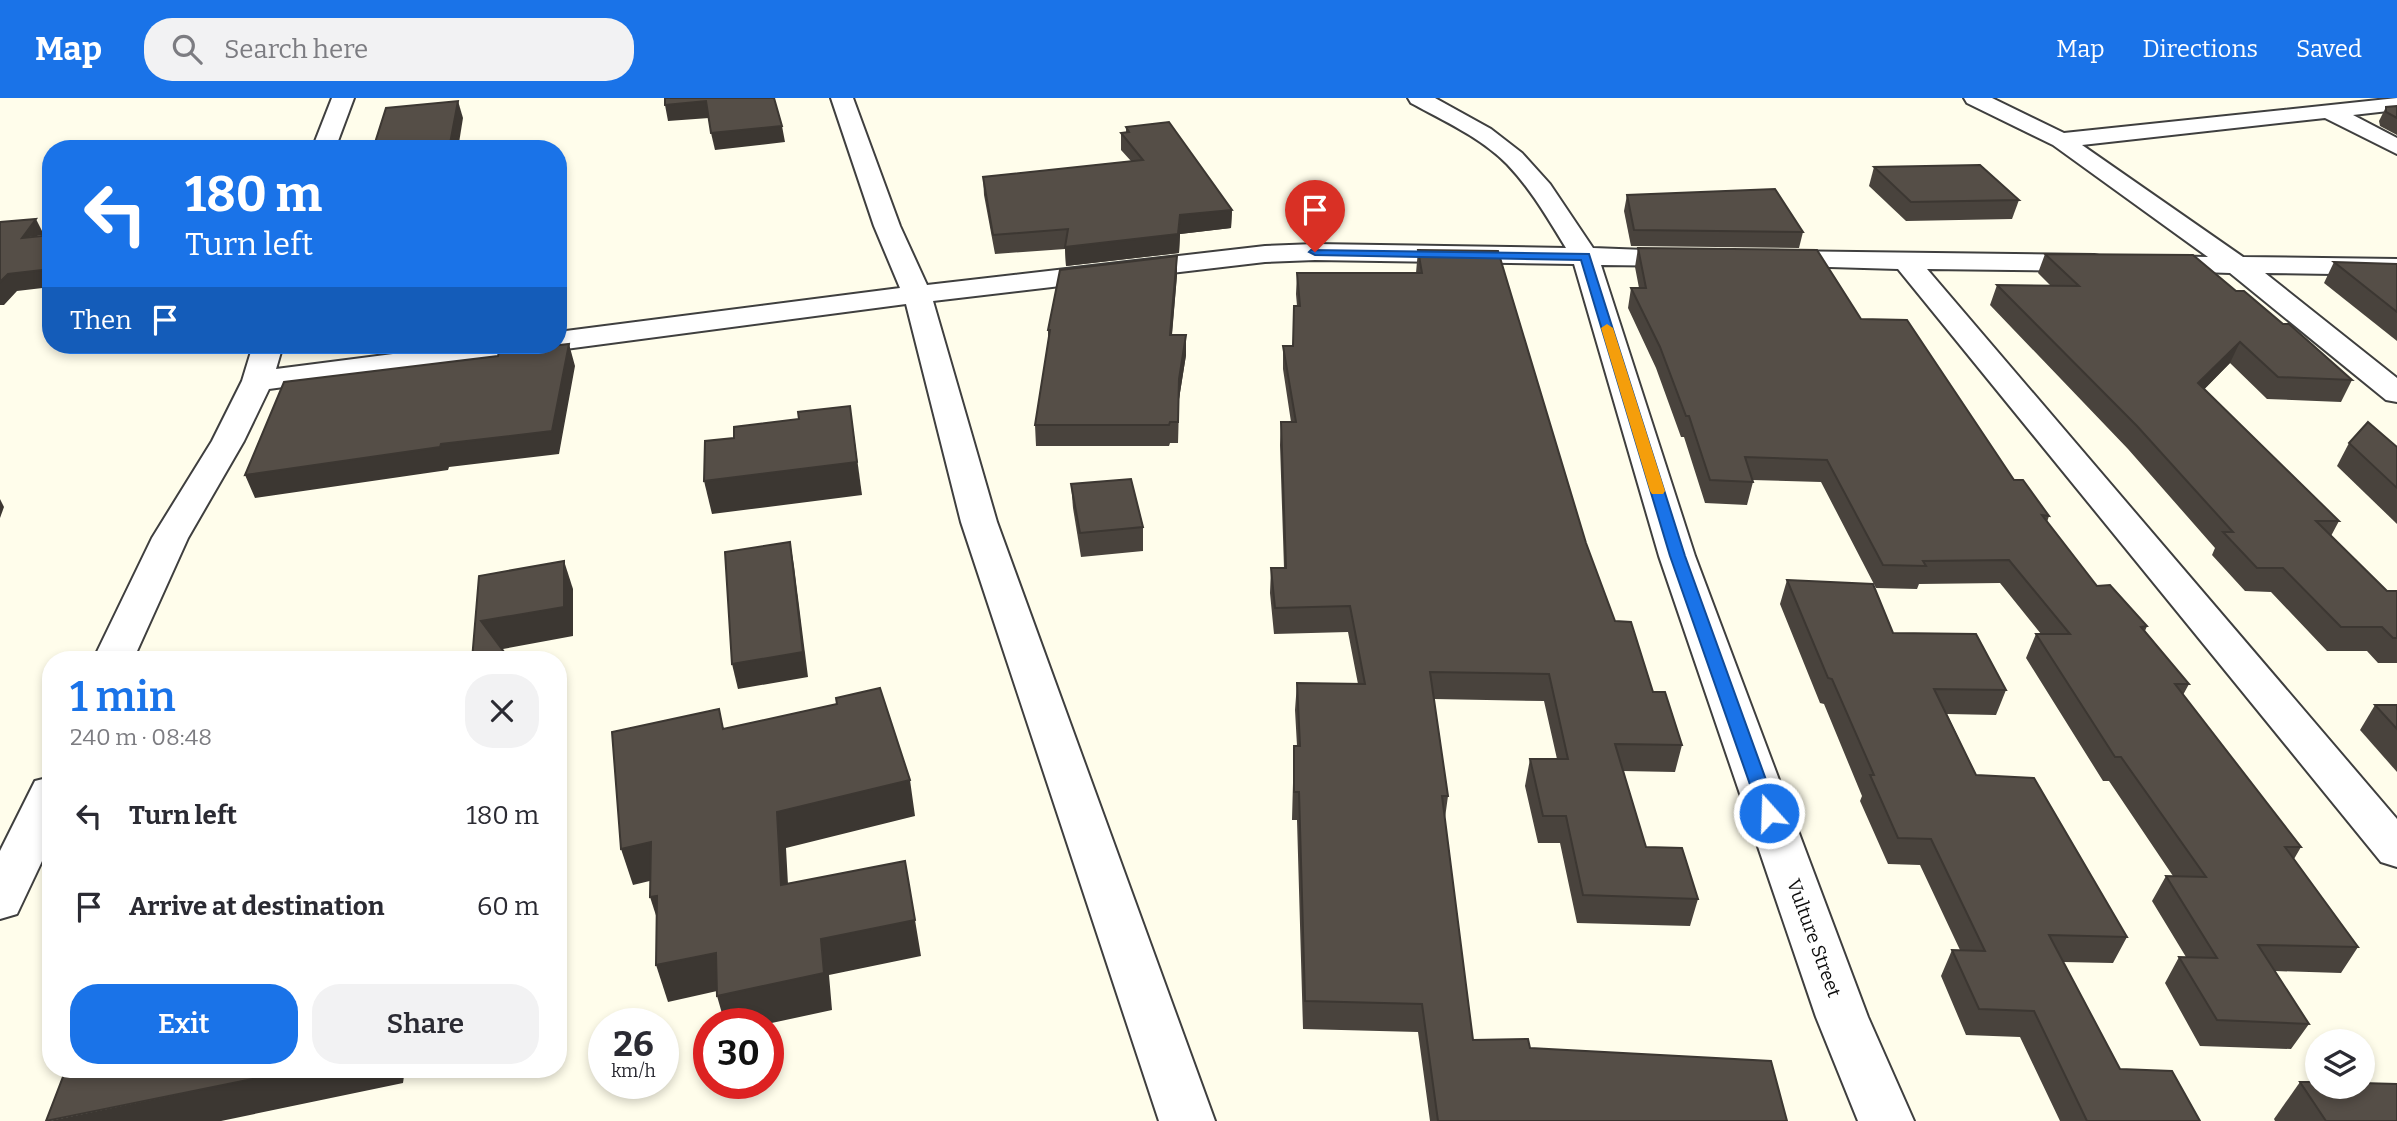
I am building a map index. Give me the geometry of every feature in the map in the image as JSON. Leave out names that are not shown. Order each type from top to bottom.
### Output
[{"type":"street","points":[[327,140],[343,98]]},
{"type":"street","points":[[842,98],[887,226],[918,294],[979,522],[1186,1121]]},
{"type":"street","name":"Vulture Street","points":[[1419,98],[1483,134],[1514,158],[1541,189],[1585,257],[1677,556],[1842,1017],[1886,1121]]},
{"type":"street","points":[[1975,98],[2061,139],[2237,265],[2397,393]]},
{"type":"street","points":[[2061,139],[2397,104]]},
{"type":"street","points":[[2326,110],[2397,147]]},
{"type":"street","points":[[567,340],[918,294],[1265,254],[1315,252],[1711,258]]},
{"type":"street","points":[[1738,258],[2397,267]]},
{"type":"street","points":[[1905,260],[2397,850]]},
{"type":"street","points":[[117,651],[170,538],[228,441],[257,381],[265,354]]},
{"type":"street","points":[[257,381],[461,354]]},
{"type":"street","points":[[0,901],[42,811]]},
{"type":"building","points":[[665,98],[774,98],[782,126],[711,133],[706,101],[665,105]]},
{"type":"building","points":[[458,101],[451,140],[376,140],[386,108]]},
{"type":"building","points":[[2397,106],[2397,118],[2386,112],[2386,107]]},
{"type":"building","points":[[1169,122],[1232,210],[1180,215],[1178,234],[1065,247],[1068,229],[993,235],[983,177],[1143,160],[1121,133],[1129,132],[1126,127]]},
{"type":"building","points":[[1980,165],[2019,200],[1911,202],[1874,167]]},
{"type":"building","points":[[1775,189],[1803,232],[1634,230],[1627,195]]},
{"type":"building","points":[[36,219],[22,238],[42,236],[42,270],[8,274],[0,282],[0,222]]},
{"type":"building","points":[[1638,248],[1817,250],[1861,319],[1907,320],[2014,480],[2023,480],[2049,516],[2042,515],[2097,586],[2110,585],[2147,626],[2141,627],[2189,684],[2175,684],[2301,847],[2285,847],[2358,947],[2258,945],[2309,1024],[2217,1020],[2179,957],[2217,958],[2166,876],[2206,877],[2121,757],[2115,757],[2036,634],[2070,634],[2009,560],[1923,561],[1926,566],[1883,565],[1827,460],[1745,457],[1753,482],[1710,480],[1689,416],[1686,416],[1660,347],[1631,288],[1646,288]]},
{"type":"building","points":[[1418,250],[1498,251],[1586,543],[1615,621],[1631,622],[1653,692],[1665,692],[1682,745],[1615,744],[1646,847],[1682,848],[1698,899],[1583,895],[1566,816],[1543,816],[1530,759],[1568,759],[1549,674],[1430,672],[1448,796],[1442,796],[1473,1040],[1528,1039],[1530,1048],[1771,1061],[1787,1121],[1438,1121],[1422,1004],[1305,1001],[1299,792],[1294,792],[1294,746],[1300,746],[1297,683],[1365,684],[1350,606],[1275,608],[1271,568],[1286,568],[1281,422],[1296,422],[1283,346],[1293,346],[1294,306],[1300,306],[1297,273],[1422,273]]},
{"type":"building","points":[[2045,254],[2193,255],[2236,291],[2244,291],[2283,324],[2289,324],[2352,380],[2278,377],[2240,342],[2198,383],[2339,521],[2316,521],[2387,591],[2397,591],[2397,638],[2393,638],[2382,627],[2341,627],[2283,568],[2257,568],[2223,532],[2233,532],[2137,426],[1997,285],[2079,286]]},
{"type":"building","points":[[1177,256],[1170,335],[1186,335],[1179,379],[1178,422],[1170,422],[1169,425],[1035,425],[1048,330],[1060,270]]},
{"type":"building","points":[[2334,262],[2397,264],[2397,312]]},
{"type":"building","points":[[569,344],[552,431],[441,444],[440,447],[245,475],[284,382],[498,354],[567,354]]},
{"type":"building","points":[[850,406],[857,462],[704,481],[705,441],[734,438],[734,427],[799,419],[798,412]]},
{"type":"building","points":[[2368,422],[2397,447],[2397,488],[2349,443]]},
{"type":"building","points":[[1131,479],[1143,527],[1080,533],[1071,484]]},
{"type":"building","points":[[790,542],[803,652],[732,664],[725,552]]},
{"type":"building","points":[[564,561],[564,607],[481,621],[503,651],[473,651],[479,576]]},
{"type":"building","points":[[1787,580],[1873,584],[1893,633],[1976,634],[2006,690],[1934,689],[1976,775],[2034,778],[2127,937],[2049,935],[2120,1069],[2172,1071],[2200,1121],[2087,1121],[2034,1011],[1979,1009],[1952,950],[1985,951],[1931,839],[1898,838],[1870,775],[1874,775],[1832,679],[1828,678]]},
{"type":"building","points":[[880,688],[910,780],[777,812],[781,885],[905,861],[915,920],[821,939],[824,973],[717,996],[716,953],[656,965],[657,896],[650,897],[651,842],[621,849],[612,732],[719,709],[723,729],[837,704],[836,698]]},
{"type":"building","points":[[2375,705],[2397,705],[2397,729]]},
{"type":"building","points":[[63,1078],[257,1078],[46,1121]]},
{"type":"building","points":[[2375,1083],[2397,1084],[2397,1121],[2326,1121],[2311,1099],[2375,1099]]},
{"type":"slow traffic","points":[[1607,328],[1657,491]]},
{"type":"route","points":[[1315,252],[1585,257],[1677,556],[1769,813]]}]
